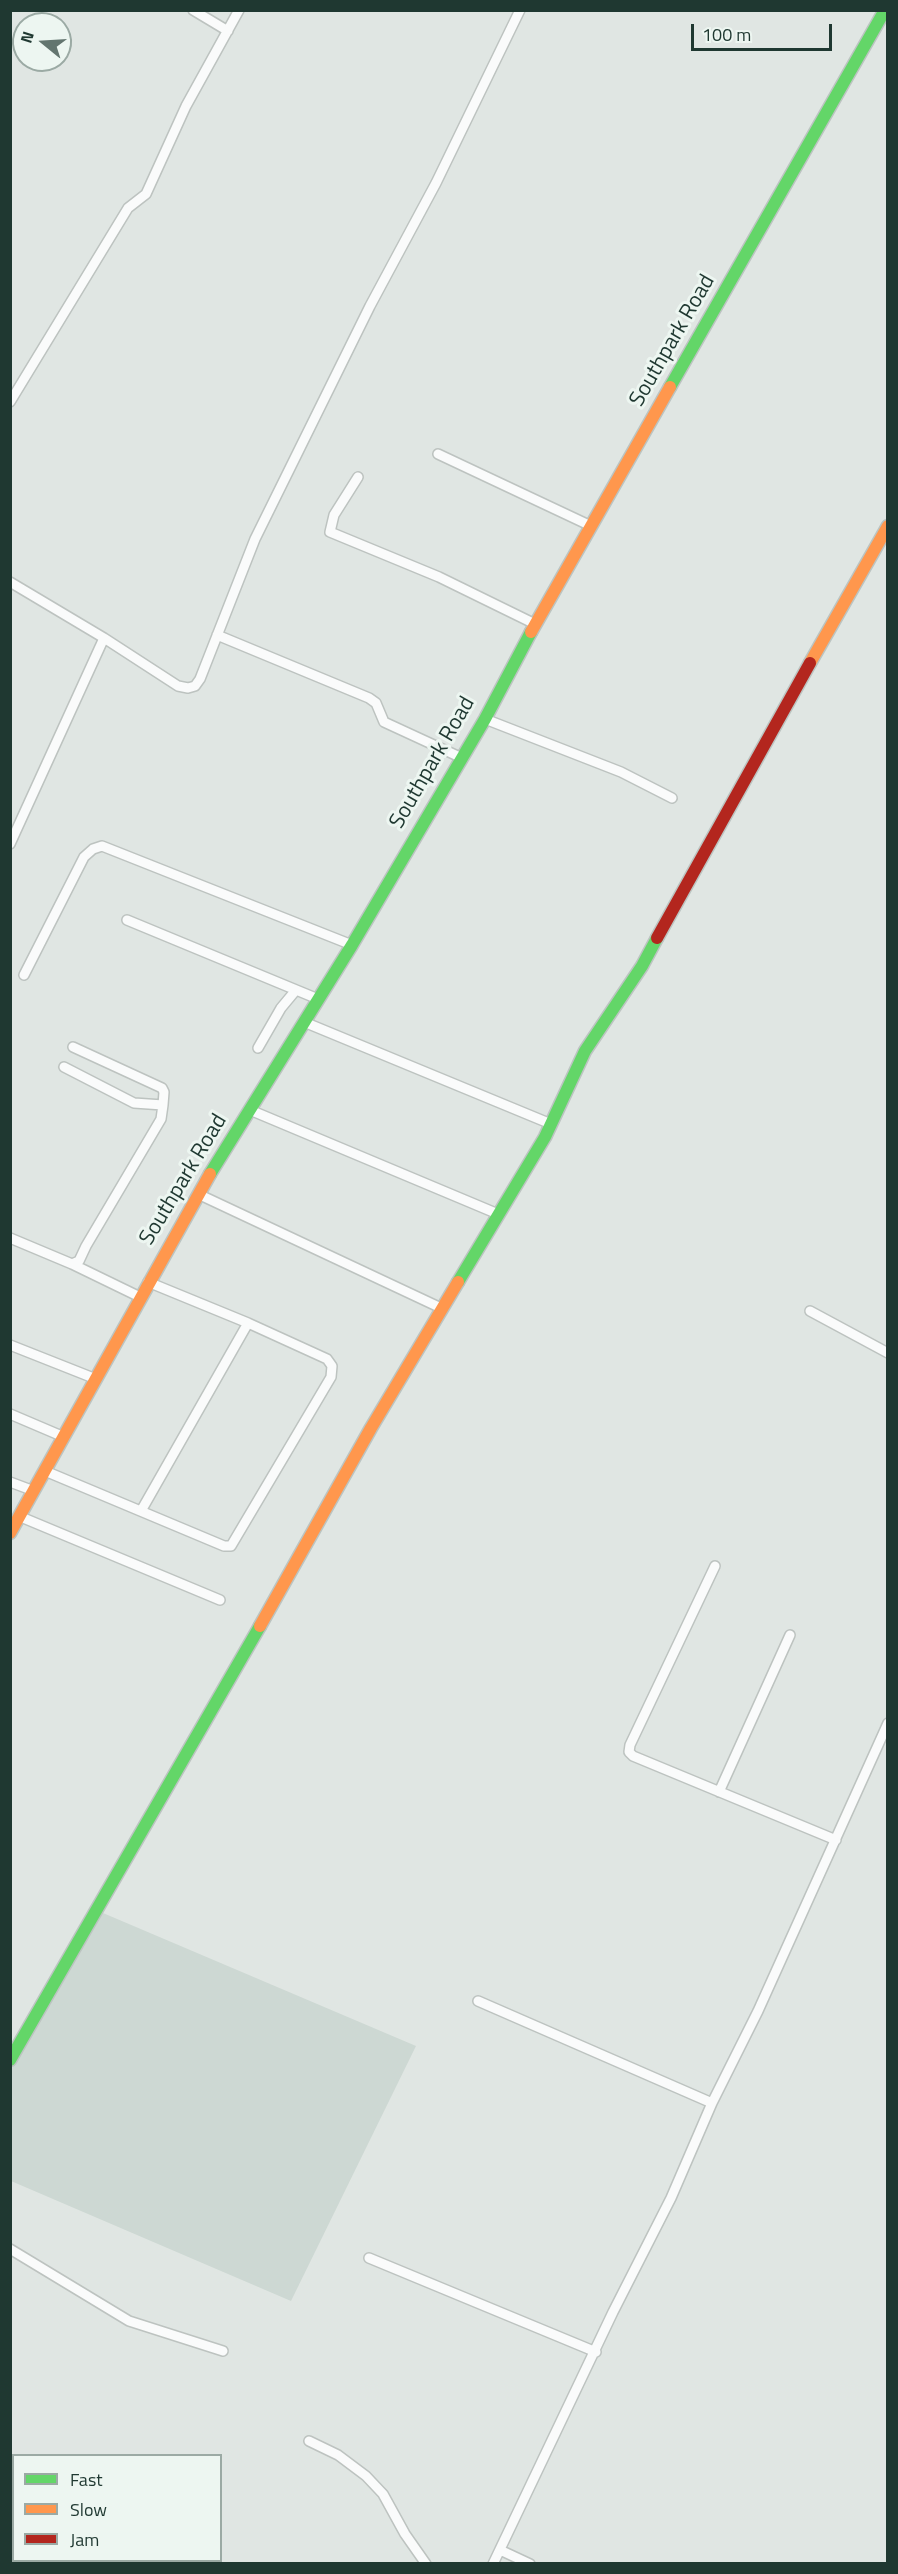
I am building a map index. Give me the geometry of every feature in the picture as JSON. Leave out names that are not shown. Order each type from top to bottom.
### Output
[{"type":"street","points":[[193,10],[228,31]]},
{"type":"street","points":[[10,402],[128,208],[146,194],[186,106],[239,10]]},
{"type":"street","points":[[10,582],[104,638],[178,686],[188,688],[195,686],[200,679],[255,539],[370,306],[436,183],[520,10]]},
{"type":"street","name":"Southpark Road","points":[[10,1533],[198,1194],[352,945],[485,719],[535,624],[885,10]]},
{"type":"street","points":[[438,454],[591,526]]},
{"type":"street","points":[[358,477],[334,515],[330,532],[439,577],[535,624]]},
{"type":"street","points":[[10,2060],[309,1540],[370,1428],[551,1124],[585,1051],[642,966],[723,816],[888,526]]},
{"type":"street","points":[[217,635],[369,698],[376,703],[384,722],[462,758]]},
{"type":"street","points":[[10,844],[104,638]]},
{"type":"street","points":[[485,719],[621,772],[672,798]]},
{"type":"street","points":[[24,975],[84,857],[93,849],[102,846],[352,945]]},
{"type":"street","points":[[127,920],[318,999]]},
{"type":"street","points":[[258,1047],[281,1008],[296,990]]},
{"type":"street","points":[[304,1022],[551,1124]]},
{"type":"street","points":[[72,1264],[79,1261],[100,1220],[162,1119],[164,1092],[162,1088],[73,1047]]},
{"type":"street","points":[[64,1067],[134,1103],[163,1105]]},
{"type":"street","points":[[250,1110],[498,1214]]},
{"type":"street","points":[[198,1194],[441,1308]]},
{"type":"street","points":[[10,1238],[72,1264],[140,1297]]},
{"type":"street","points":[[45,1470],[224,1546],[231,1546],[331,1377],[332,1366],[327,1359],[248,1323],[148,1282]]},
{"type":"street","points":[[810,1311],[888,1353]]},
{"type":"street","points":[[141,1511],[248,1323]]},
{"type":"street","points":[[10,1345],[96,1379]]},
{"type":"street","points":[[10,1414],[64,1437]]},
{"type":"street","points":[[10,1482],[34,1491]]},
{"type":"street","points":[[21,1516],[220,1600]]},
{"type":"street","points":[[715,1566],[630,1745],[629,1752],[633,1756],[836,1840]]},
{"type":"street","points":[[719,1792],[790,1635]]},
{"type":"street","points":[[493,2564],[596,2352],[613,2312],[671,2198],[712,2103],[758,2011],[783,1951],[884,1745],[888,1723]]},
{"type":"street","points":[[478,2001],[712,2103]]},
{"type":"street","points":[[10,2249],[129,2320],[223,2351]]},
{"type":"street","points":[[369,2258],[596,2352]]},
{"type":"street","points":[[309,2441],[338,2456],[366,2476],[382,2494],[405,2534],[426,2564]]},
{"type":"street","points":[[500,2550],[530,2564]]},
{"type":"shaded area","points":[[103,1913],[416,2046],[291,2301],[11,2181],[11,2069]]},
{"type":"traffic: fast","points":[[670,387],[885,10]]},
{"type":"traffic: fast","points":[[210,1174],[352,945],[485,719],[531,632]]},
{"type":"traffic: fast","points":[[458,1282],[545,1137],[585,1051],[642,966],[657,938]]},
{"type":"traffic: fast","points":[[10,2060],[260,1626]]},
{"type":"traffic: slow","points":[[531,632],[670,387]]},
{"type":"traffic: slow","points":[[810,663],[888,526]]},
{"type":"traffic: slow","points":[[10,1533],[210,1174]]},
{"type":"traffic: slow","points":[[260,1626],[371,1428],[458,1282]]},
{"type":"traffic: jam","points":[[657,938],[810,663]]}]
